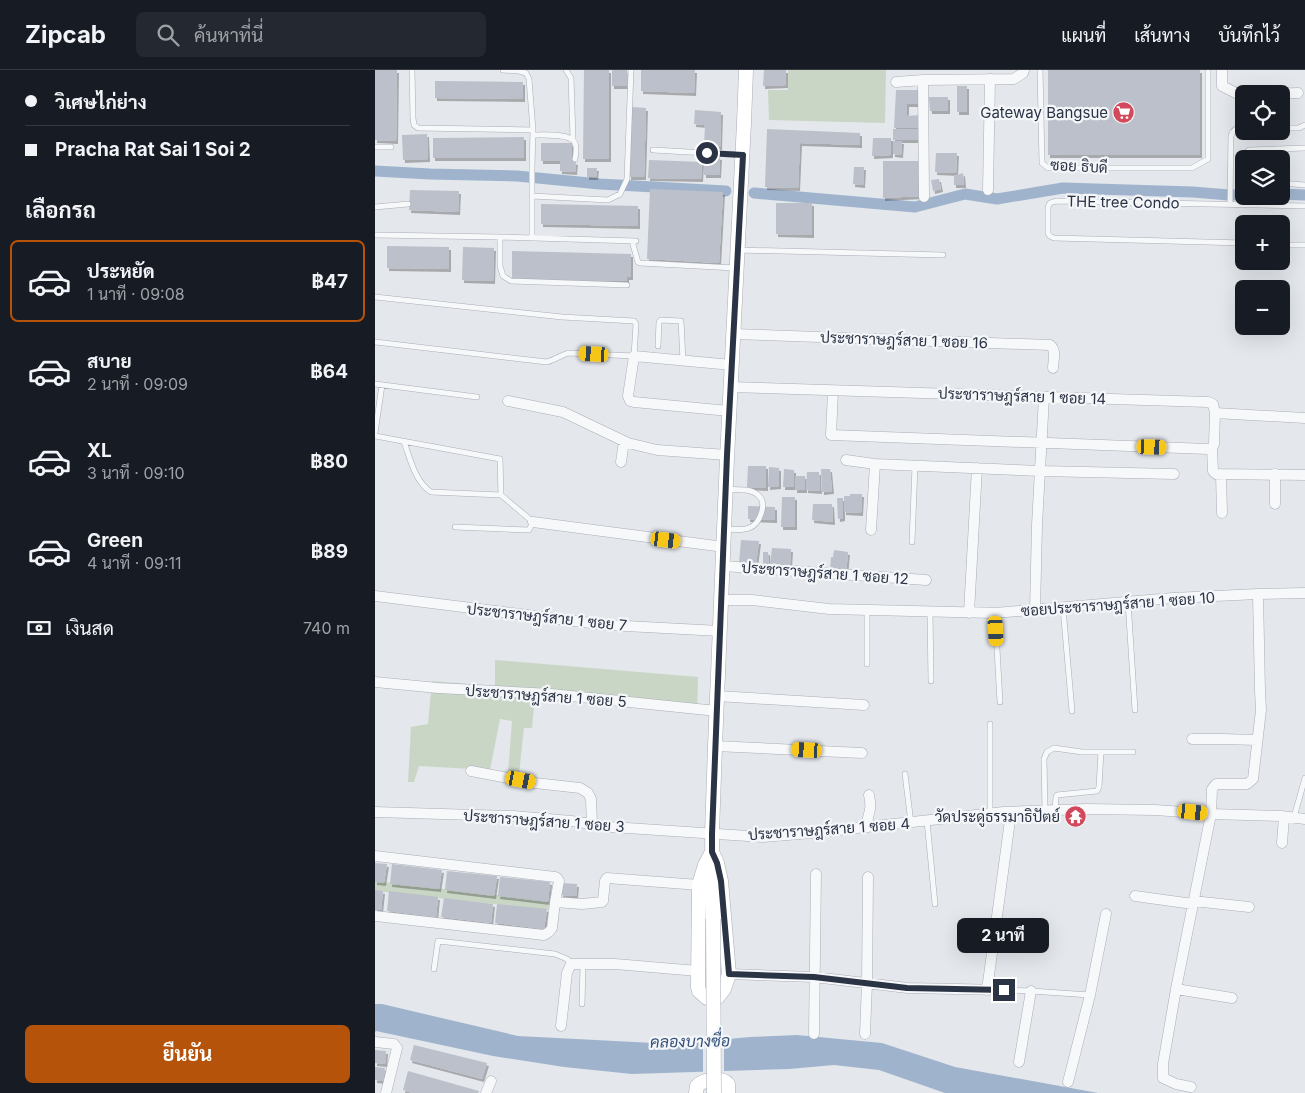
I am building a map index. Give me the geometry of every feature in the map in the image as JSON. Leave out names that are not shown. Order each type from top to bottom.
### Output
[{"type":"main road","points":[[714,1093],[712,834],[727,455],[746,70]]},
{"type":"main road","points":[[712,852],[717,863],[721,881],[729,974],[721,995],[717,998],[707,998],[699,991],[698,987],[699,885],[705,865],[712,852]]},
{"type":"main road","points":[[696,1093],[697,1086],[704,1080],[722,1080],[728,1084],[728,1093]]},
{"type":"street","points":[[896,82],[1013,79],[1023,73],[1024,70]]},
{"type":"street","points":[[1222,70],[1222,86],[1235,92]]},
{"type":"street","points":[[988,190],[990,79]]},
{"type":"street","points":[[923,80],[924,198]]},
{"type":"street","points":[[1290,93],[1298,93]]},
{"type":"street","name":"ประชาราษฎร์สาย 1 ซอย 16","points":[[733,334],[1050,345],[1054,350],[1053,368]]},
{"type":"street","points":[[729,411],[634,402],[628,396],[634,356],[732,364]]},
{"type":"street","name":"ประชาราษฎร์สาย 1 ซอย 14","points":[[731,387],[1208,402],[1213,404],[1215,413],[1305,418]]},
{"type":"street","points":[[833,391],[831,435],[1212,448]]},
{"type":"street","points":[[1035,610],[1037,525],[1044,397]]},
{"type":"street","points":[[508,400],[563,412],[623,441],[657,450],[727,455]]},
{"type":"street","points":[[1215,413],[1214,444],[1212,448],[1213,471],[1216,474],[1305,475]]},
{"type":"street","points":[[621,462],[623,441]]},
{"type":"street","points":[[846,460],[875,464],[1174,474]]},
{"type":"street","points":[[871,530],[875,464]]},
{"type":"street","points":[[969,613],[977,468]]},
{"type":"street","points":[[1221,474],[1222,513]]},
{"type":"street","points":[[1275,474],[1275,504]]},
{"type":"street","points":[[533,522],[724,547]]},
{"type":"street","name":"ประชาราษฎร์สาย 1 ซอย 12","points":[[723,566],[927,580]]},
{"type":"street","points":[[1191,1087],[1176,1084],[1163,1078],[1163,1064],[1211,814],[1212,789],[1216,784],[1247,784],[1253,779],[1261,710],[1258,594]]},
{"type":"street","name":"ซอยประชาราษฎร์สาย 1 ซอย 10","points":[[721,600],[752,600],[829,609],[995,613],[1173,598],[1305,594]]},
{"type":"street","name":"ประชาราษฎร์สาย 1 ซอย 7","points":[[375,596],[607,624],[720,631]]},
{"type":"street","name":"ประชาราษฎร์สาย 1 ซอย 5","points":[[375,682],[438,688],[551,694],[717,711]]},
{"type":"street","points":[[717,696],[864,705]]},
{"type":"street","points":[[1192,739],[1257,740]]},
{"type":"street","points":[[715,746],[862,754]]},
{"type":"street","points":[[471,771],[535,783],[580,788],[588,793],[591,799],[591,825]]},
{"type":"street","points":[[869,796],[871,807],[867,819],[869,827]]},
{"type":"street","name":"ประชาราษฎร์สาย 1 ซอย 4","points":[[712,834],[763,837],[990,814],[1086,809],[1155,810],[1305,819]]},
{"type":"street","name":"ประชาราษฎร์สาย 1 ซอย 3","points":[[375,812],[513,816],[571,821],[591,825],[712,834]]},
{"type":"street","points":[[987,990],[1011,813]]},
{"type":"street","points":[[1282,843],[1289,817]]},
{"type":"street","points":[[375,856],[555,877],[559,881],[552,928],[544,935],[375,916]]},
{"type":"street","points":[[814,1034],[816,874]]},
{"type":"street","points":[[865,1034],[868,877]]},
{"type":"street","points":[[555,902],[582,904],[601,902],[607,878],[699,885]]},
{"type":"street","points":[[1135,896],[1249,907]]},
{"type":"street","points":[[1068,1082],[1090,995],[1106,914]]},
{"type":"street","points":[[561,1026],[567,973],[570,965],[615,964],[698,971]]},
{"type":"street","points":[[729,974],[814,977],[907,988],[1004,990]]},
{"type":"street","points":[[1176,989],[1232,998]]},
{"type":"street","points":[[1019,1062],[1031,991]]},
{"type":"street","points":[[375,1042],[394,1044],[397,1048],[386,1093]]},
{"type":"street","points":[[486,1093],[491,1080]]},
{"type":"lane","points":[[411,70],[413,118],[414,125],[418,128],[567,136],[573,139],[577,145],[575,160]]},
{"type":"lane","points":[[503,70],[526,73],[529,79],[533,133],[531,168],[532,238]]},
{"type":"lane","points":[[567,70],[571,78],[573,139]]},
{"type":"lane","points":[[532,196],[608,200],[620,194],[627,179],[631,70]]},
{"type":"lane","name":"ซอย ธิบดี","points":[[1041,70],[1042,163],[1048,168],[1192,168],[1208,160],[1208,70]]},
{"type":"lane","points":[[1290,128],[1299,128],[1305,125]]},
{"type":"lane","points":[[1230,201],[1231,136],[1235,129]]},
{"type":"lane","points":[[375,147],[391,147]]},
{"type":"lane","points":[[1249,150],[1305,148]]},
{"type":"lane","points":[[653,150],[743,155]]},
{"type":"lane","points":[[1290,184],[1305,185]]},
{"type":"lane","name":"THE tree Condo","points":[[1235,244],[1054,238],[1048,233],[1048,207],[1050,202],[1053,201],[1230,201],[1305,206]]},
{"type":"lane","points":[[375,206],[408,204]]},
{"type":"lane","points":[[375,235],[634,241],[638,262],[640,263],[737,268]]},
{"type":"lane","points":[[500,237],[500,266],[503,276],[511,281],[627,285]]},
{"type":"lane","points":[[1290,244],[1305,245]]},
{"type":"lane","points":[[737,250],[943,255]]},
{"type":"lane","points":[[375,297],[562,317],[634,320],[636,324],[634,356],[568,353],[547,362],[375,342]]},
{"type":"lane","points":[[658,346],[659,322],[661,320],[681,321],[683,361]]},
{"type":"lane","points":[[375,384],[477,398]]},
{"type":"lane","points":[[382,385],[375,434],[404,442],[499,459],[501,496]]},
{"type":"lane","points":[[404,442],[415,472],[425,488],[431,492],[501,496],[533,522],[529,530],[455,527]]},
{"type":"lane","points":[[912,542],[915,465]]},
{"type":"lane","points":[[724,529],[749,528],[759,519],[762,507],[761,499],[757,494],[746,490],[726,489]]},
{"type":"lane","points":[[1128,602],[1135,710]]},
{"type":"lane","points":[[1063,608],[1072,712]]},
{"type":"lane","points":[[867,609],[867,664]]},
{"type":"lane","points":[[930,612],[931,680]]},
{"type":"lane","points":[[995,613],[1000,702]]},
{"type":"lane","points":[[989,724],[990,814]]},
{"type":"lane","points":[[1050,810],[1044,758],[1047,752],[1054,748],[1083,752],[1133,752]]},
{"type":"lane","points":[[1050,810],[1057,795],[1097,791],[1099,789],[1101,752]]},
{"type":"lane","points":[[905,774],[911,822]]},
{"type":"lane","points":[[1289,817],[1305,778]]},
{"type":"lane","points":[[927,821],[935,904]]},
{"type":"lane","points":[[434,969],[438,941],[555,954],[578,965],[582,1004]]},
{"type":"lane","points":[[1004,990],[1090,995]]},
{"type":"green space","points":[[788,70],[886,70],[885,123],[769,120],[768,90],[788,90]]},
{"type":"green space","points":[[495,660],[698,677],[697,714],[535,697],[532,728],[524,728],[519,774],[508,773],[512,721],[500,719],[490,770],[419,766],[414,782],[408,782],[411,727],[428,724],[432,681],[495,686]]},
{"type":"green space","points":[[375,881],[549,901],[548,910],[375,891]]},
{"type":"water","points":[[375,1004],[382,1004],[518,1036],[673,1044],[797,1035],[882,1043],[955,1067],[1098,1093],[945,1093],[879,1070],[834,1065],[789,1069],[632,1074],[564,1067],[493,1056],[375,1032]]},
{"type":"pier","points":[[724,1037],[724,1074],[703,1075],[703,1038]]},
{"type":"building","points":[[375,70],[397,70],[396,141],[375,140]]},
{"type":"building","points":[[584,70],[609,70],[609,159],[583,159]]},
{"type":"building","points":[[612,70],[627,70],[628,86],[612,86]]},
{"type":"building","points":[[641,70],[695,70],[694,93],[641,91]]},
{"type":"building","points":[[764,70],[786,70],[786,85],[763,86]]},
{"type":"building","name":"Gateway Bangsue","points":[[1048,70],[1200,70],[1200,155],[1048,155]]},
{"type":"building","points":[[435,81],[523,82],[523,99],[435,98]]},
{"type":"building","points":[[957,86],[967,86],[967,112],[957,112]]},
{"type":"building","points":[[896,90],[921,90],[921,104],[907,104],[907,116],[921,115],[921,127],[894,128]]},
{"type":"building","points":[[929,97],[948,97],[948,111],[930,111]]},
{"type":"building","points":[[632,107],[646,108],[644,177],[629,177]]},
{"type":"building","points":[[695,110],[721,112],[720,147],[704,146],[705,125],[694,124]]},
{"type":"building","points":[[767,129],[860,133],[860,145],[800,143],[798,188],[765,187]]},
{"type":"building","points":[[893,129],[921,129],[922,140],[893,140]]},
{"type":"building","points":[[427,134],[428,159],[403,160],[402,135]]},
{"type":"building","points":[[524,137],[524,158],[433,158],[433,138]]},
{"type":"building","points":[[873,138],[891,138],[891,155],[872,156]]},
{"type":"building","points":[[893,141],[902,141],[901,155],[893,154]]},
{"type":"building","points":[[541,143],[572,143],[572,161],[576,162],[575,172],[560,171],[560,161],[541,161]]},
{"type":"building","points":[[936,153],[957,153],[956,173],[935,172]]},
{"type":"building","points":[[711,156],[720,157],[719,175],[704,175],[704,158],[711,158]]},
{"type":"building","points":[[649,160],[702,162],[701,179],[648,178]]},
{"type":"building","points":[[883,161],[922,161],[921,196],[883,198]]},
{"type":"building","points":[[854,167],[864,167],[863,185],[853,184]]},
{"type":"building","points":[[587,168],[597,168],[596,177],[587,177]]},
{"type":"building","points":[[963,173],[964,185],[954,185],[954,176]]},
{"type":"building","points":[[939,179],[941,189],[933,191],[931,180]]},
{"type":"building","points":[[650,189],[723,192],[719,263],[647,259]]},
{"type":"building","points":[[410,190],[459,191],[458,212],[409,210]]},
{"type":"building","points":[[776,203],[812,203],[812,235],[776,234]]},
{"type":"building","points":[[541,204],[638,206],[638,226],[541,224]]},
{"type":"building","points":[[387,246],[449,247],[449,269],[387,268]]},
{"type":"building","points":[[463,247],[494,248],[493,281],[462,280]]},
{"type":"building","points":[[512,251],[631,254],[631,277],[627,277],[627,281],[512,279]]},
{"type":"building","points":[[748,466],[766,466],[766,488],[747,487]]},
{"type":"building","points":[[769,467],[779,468],[779,486],[768,487]]},
{"type":"building","points":[[784,469],[794,470],[794,487],[783,487]]},
{"type":"building","points":[[821,469],[830,469],[832,491],[822,492]]},
{"type":"building","points":[[807,472],[819,472],[820,491],[806,490]]},
{"type":"building","points":[[796,476],[805,476],[805,490],[795,490]]},
{"type":"building","points":[[850,494],[862,494],[861,513],[844,512],[844,496],[850,496]]},
{"type":"building","points":[[782,497],[795,497],[795,527],[781,527]]},
{"type":"building","points":[[837,498],[843,498],[843,518],[838,519]]},
{"type":"building","points":[[813,504],[832,504],[833,522],[812,520]]},
{"type":"building","points":[[748,506],[775,507],[775,520],[748,519]]},
{"type":"building","points":[[741,540],[759,541],[756,564],[739,563]]},
{"type":"building","points":[[772,548],[791,549],[790,565],[770,564]]},
{"type":"building","points":[[834,550],[848,552],[846,573],[830,571],[831,557],[833,557]]},
{"type":"building","points":[[763,552],[768,552],[769,564],[763,564]]},
{"type":"building","points":[[375,863],[387,864],[384,883],[375,882]]},
{"type":"building","points":[[392,864],[442,870],[439,889],[390,884]]},
{"type":"building","points":[[447,871],[497,876],[494,896],[445,890]]},
{"type":"building","points":[[500,877],[550,882],[548,902],[498,896]]},
{"type":"building","points":[[562,883],[577,884],[576,896],[561,895]]},
{"type":"building","points":[[375,890],[383,891],[381,910],[375,910]]},
{"type":"building","points":[[389,891],[438,897],[436,917],[387,911]]},
{"type":"building","points":[[444,898],[493,904],[491,923],[441,917]]},
{"type":"building","points":[[497,904],[547,909],[544,929],[495,923]]},
{"type":"building","points":[[414,1045],[487,1063],[482,1079],[410,1060]]},
{"type":"building","points":[[375,1050],[386,1051],[385,1064],[375,1063]]},
{"type":"building","points":[[375,1067],[385,1068],[383,1081],[375,1080]]},
{"type":"building","points":[[408,1071],[479,1091],[478,1093],[413,1093],[403,1090]]},
{"type":"waterway","points":[[375,171],[517,176],[600,184],[726,191]]},
{"type":"waterway","points":[[754,193],[915,207],[965,194],[997,199],[1063,188],[1235,195]]},
{"type":"waterway","points":[[1290,194],[1305,195]]},
{"type":"place","name":"Gateway Bangsue","points":[[1124,112]]},
{"type":"place","name":"วัดประดู่ธรรมาธิปัตย์","points":[[1076,816]]},
{"type":"route","points":[[707,153],[743,155],[727,455],[712,834],[712,852],[717,863],[721,881],[729,974],[814,977],[907,988],[1004,990]]},
{"type":"water label","name":"คลองบางซื่อ","points":[[690,1041]]}]
